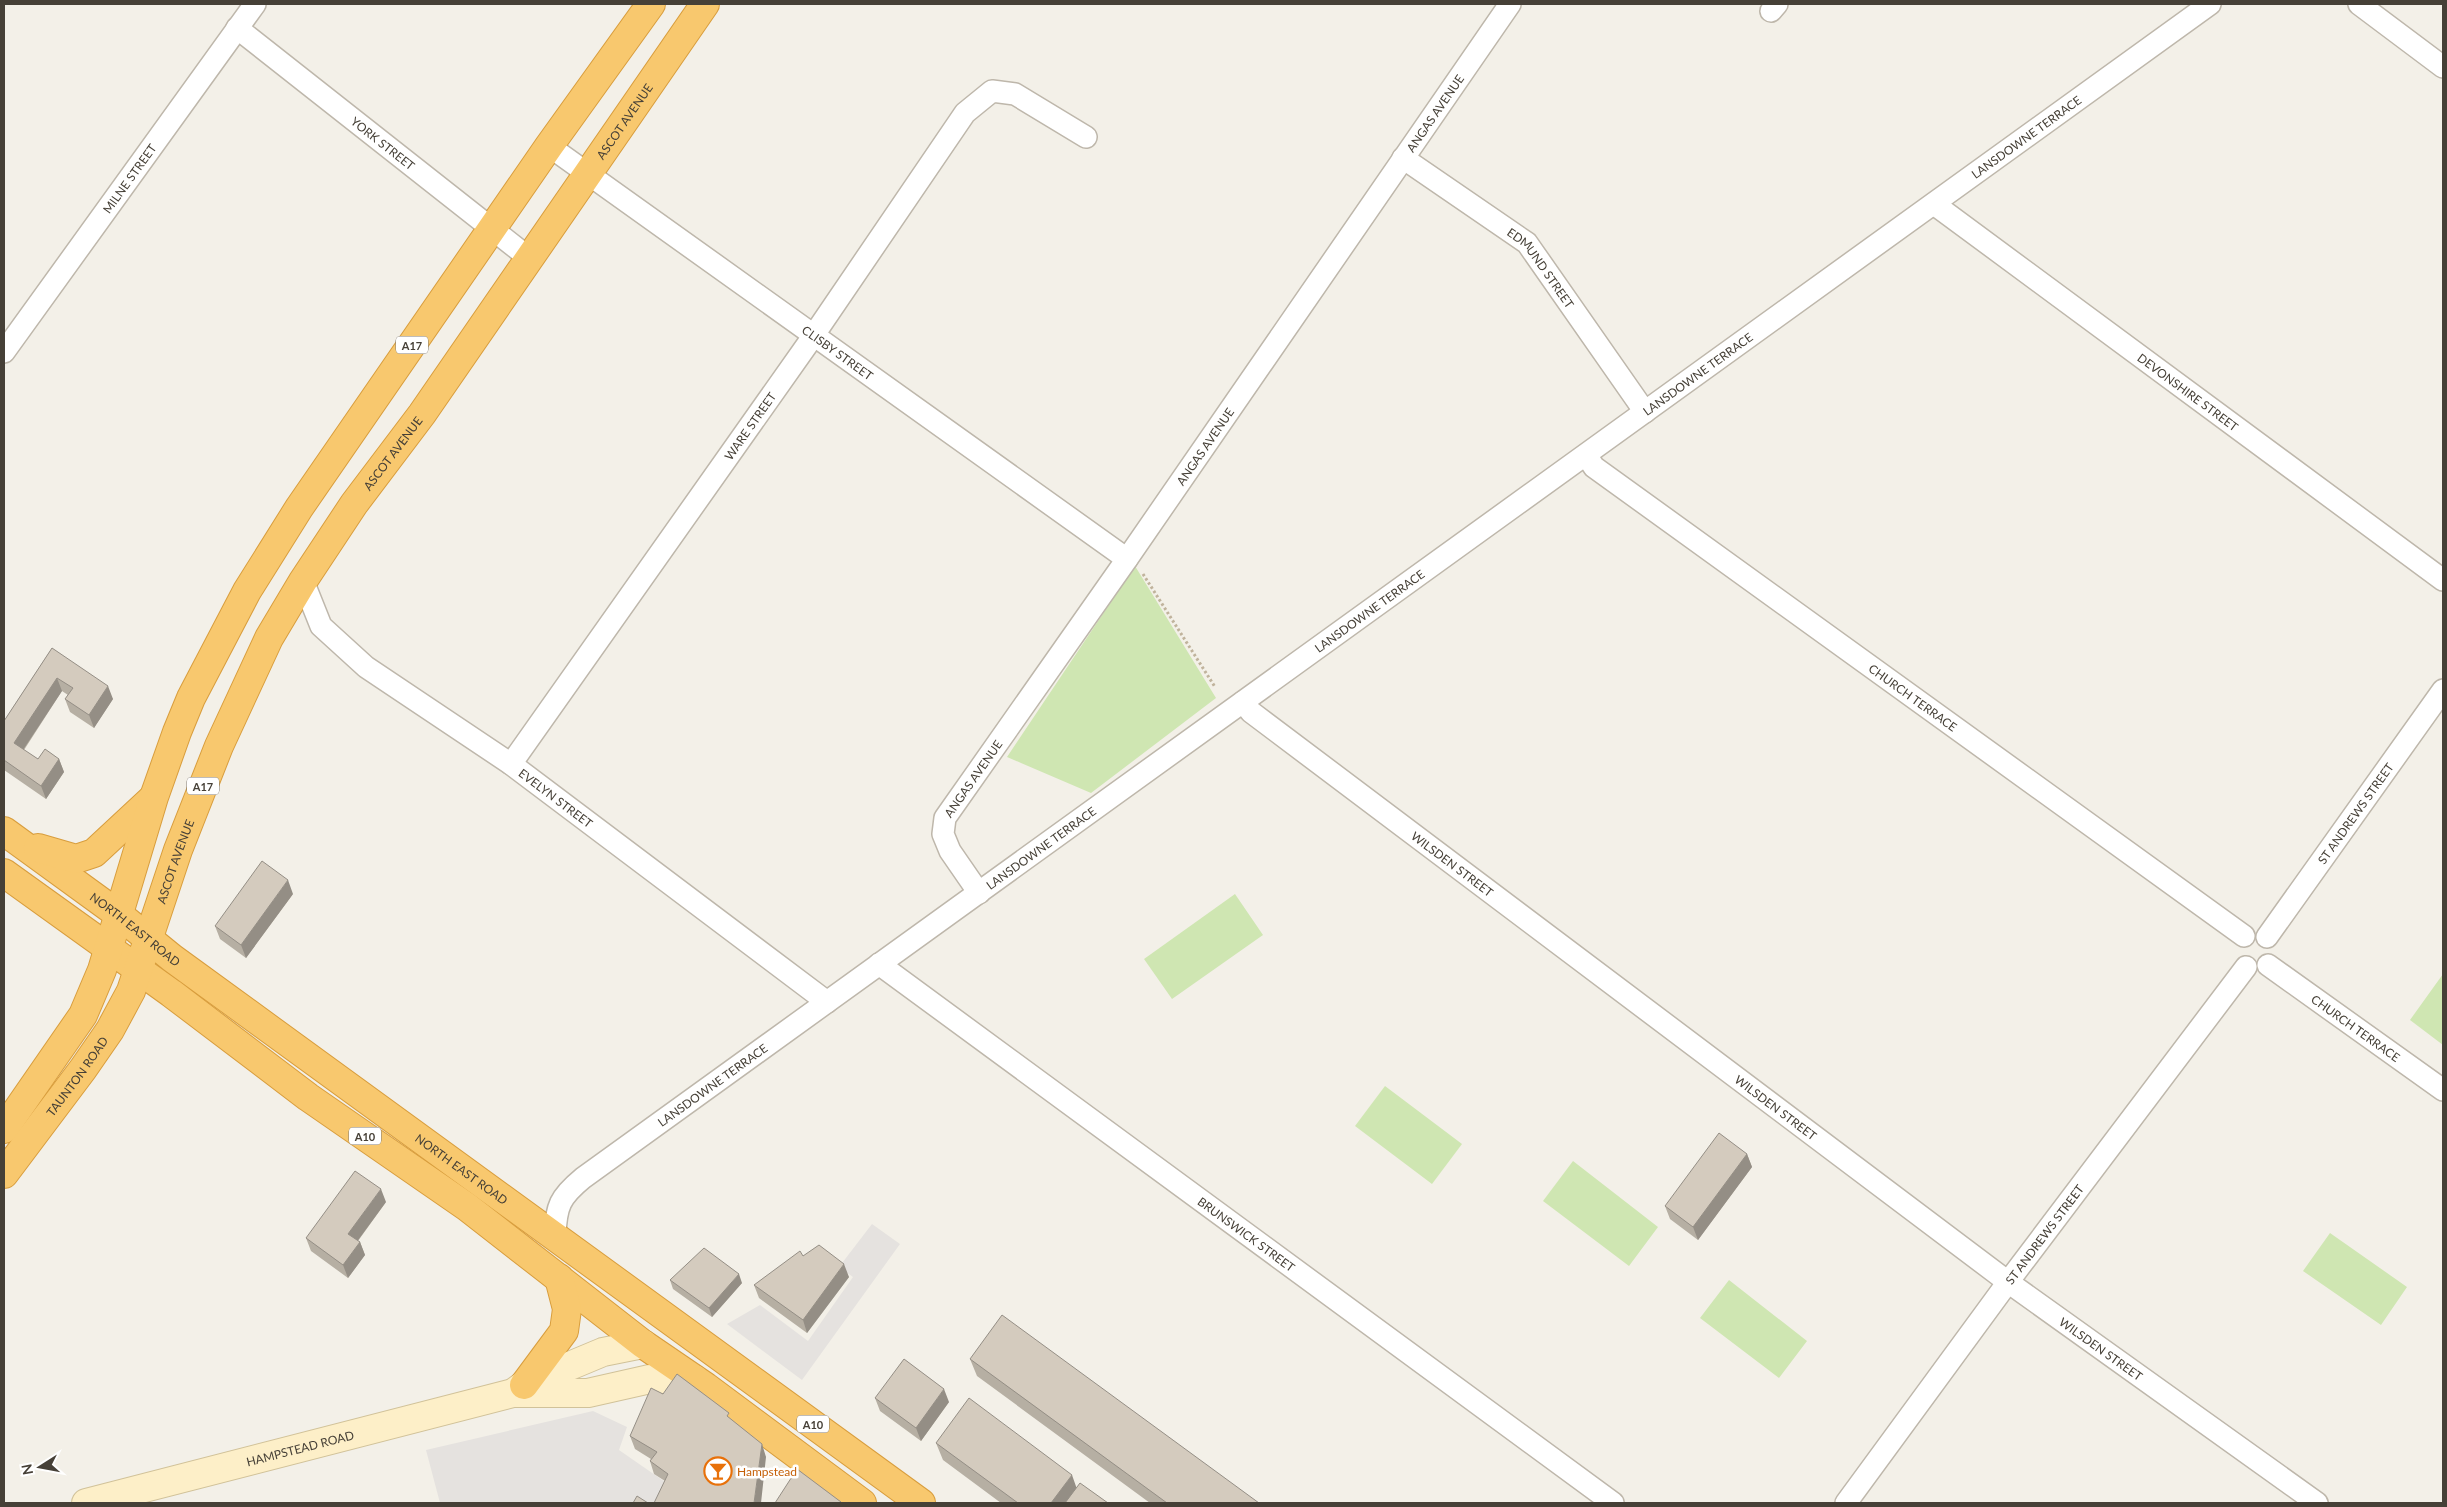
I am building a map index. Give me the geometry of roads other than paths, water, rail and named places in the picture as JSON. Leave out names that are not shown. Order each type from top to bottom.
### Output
[{"type":"highway","name":"A17","points":[[4,1129],[79,1022],[102,970],[154,797],[191,698],[247,591],[299,508],[491,229],[651,4]]},
{"type":"highway","name":"ASCOT AVENUE","points":[[149,940],[178,850],[219,746],[269,638],[303,581],[354,504],[422,414],[705,4]]},
{"type":"highway","points":[[10,836],[69,858],[82,858],[105,846],[154,797]]},
{"type":"highway","name":"NORTH EAST ROAD","points":[[10,836],[118,914],[149,940],[921,1503]]},
{"type":"highway","name":"A10","points":[[4,873],[139,969],[308,1097],[467,1207],[643,1344],[694,1379],[862,1503]]},
{"type":"highway","name":"A17","points":[[139,969],[149,940]]},
{"type":"highway","name":"TAUNTON ROAD","points":[[4,1174],[46,1120],[110,1030],[131,991],[139,969]]},
{"type":"highway","points":[[519,1389],[564,1331],[567,1310],[559,1278]]},
{"type":"highway","points":[[643,1344],[667,1342],[705,1345]]},
{"type":"main road","name":"HAMPSTEAD ROAD","points":[[86,1503],[519,1389],[603,1352],[643,1344]]},
{"type":"main road","name":"HAMPSTEAD ROAD","points":[[519,1389],[588,1393],[650,1379],[694,1379]]},
{"type":"street","name":"MILNE STREET","points":[[4,352],[255,4]]},
{"type":"street","name":"ANGAS AVENUE","points":[[978,893],[950,851],[943,834],[945,818],[1135,564],[1403,158],[1510,4]]},
{"type":"street","name":"LANSDOWNE TERRACE","points":[[555,1235],[558,1205],[569,1190],[2208,4]]},
{"type":"street","points":[[2359,4],[2443,67]]},
{"type":"street","name":"YORK STREET","points":[[237,28],[529,258]]},
{"type":"street","name":"WARE STREET","points":[[510,764],[814,336],[965,113],[992,91],[1015,94],[1086,137]]},
{"type":"street","name":"CLISBY STREET","points":[[549,146],[1135,564]]},
{"type":"street","name":"EDMUND STREET","points":[[1403,158],[1527,243],[1644,412]]},
{"type":"street","name":"DEVONSHIRE STREET","points":[[1934,204],[2443,580]]},
{"type":"street","name":"CHURCH TERRACE","points":[[1586,455],[1594,467],[2244,936]]},
{"type":"street","name":"EVELYN STREET","points":[[303,581],[321,626],[366,667],[510,764],[827,1002]]},
{"type":"street","name":"ST ANDREWS STREET","points":[[2267,937],[2443,690]]},
{"type":"street","name":"WILSDEN STREET","points":[[1243,702],[1252,712],[2008,1282],[2317,1503]]},
{"type":"street","points":[[2258,932],[2267,937],[2274,951],[2268,965],[2257,970],[2240,963],[2236,950],[2244,936],[2258,932]]},
{"type":"street","name":"BRUNSWICK STREET","points":[[880,964],[1613,1503]]},
{"type":"street","name":"CHURCH TERRACE","points":[[2268,965],[2443,1090]]},
{"type":"street","name":"ST ANDREWS STREET","points":[[1846,1503],[2008,1282],[2246,967]]},
{"type":"place","name":"Hampstead","points":[[718,1471]]}]
